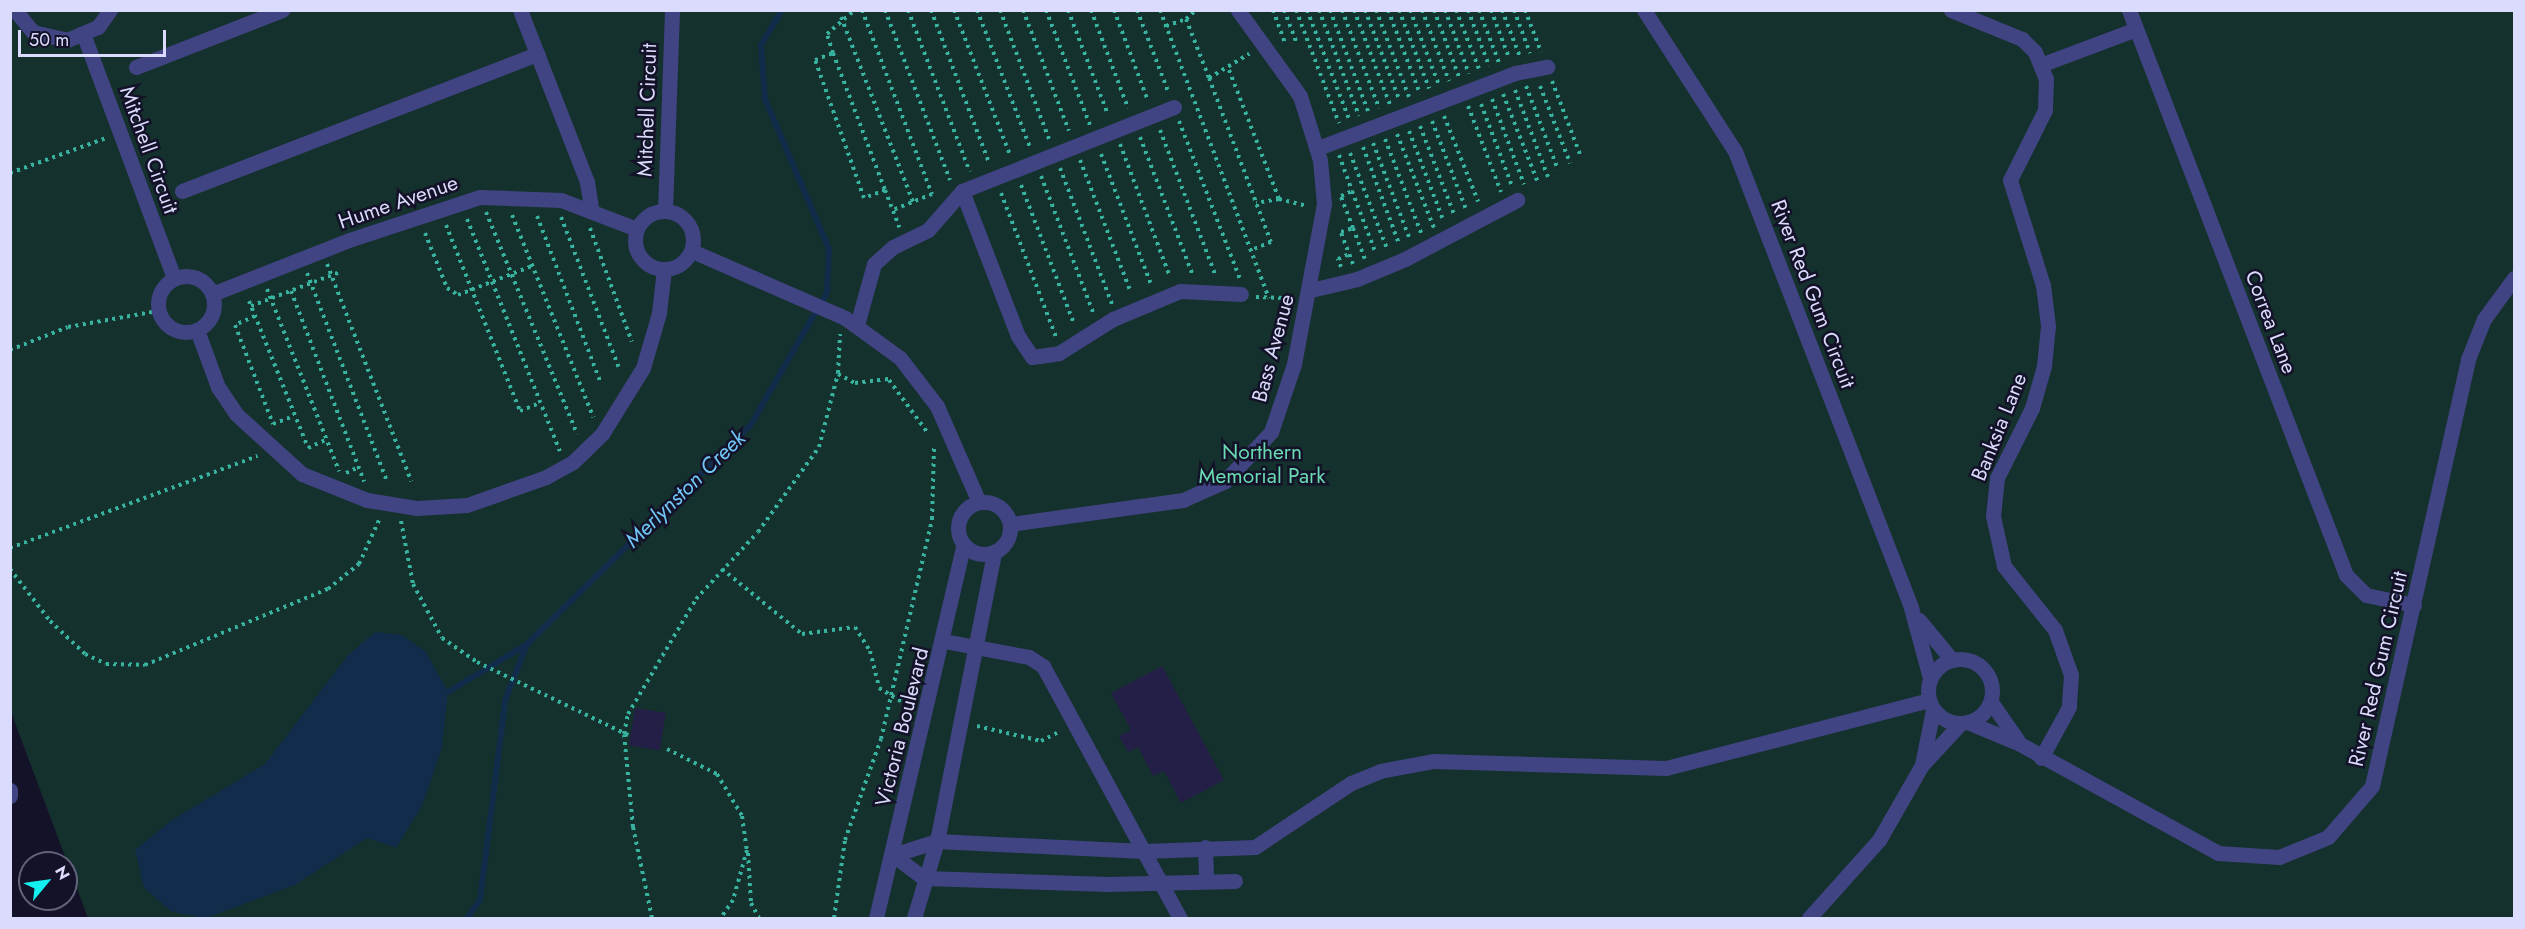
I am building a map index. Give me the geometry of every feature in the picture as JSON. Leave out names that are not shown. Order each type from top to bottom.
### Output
[{"type":"lane","points":[[15,18],[50,39],[84,36],[110,10]]},
{"type":"lane","points":[[136,67],[282,10]]},
{"type":"lane","points":[[520,10],[587,182],[586,206]]},
{"type":"lane","name":"Mitchell Circuit","points":[[665,211],[672,10]]},
{"type":"lane","name":"River Red Gum Circuit","points":[[1644,10],[1735,151],[1911,608],[1930,678]]},
{"type":"lane","points":[[1951,10],[2010,30],[2043,64],[2136,29]]},
{"type":"lane","name":"Correa Lane","points":[[2129,10],[2346,575],[2366,595],[2415,605]]},
{"type":"lane","name":"Bass Avenue","points":[[1010,524],[1155,506],[1202,494],[1225,481],[1270,432],[1310,294],[1323,210],[1318,148],[1300,96],[1245,13]]},
{"type":"lane","name":"Mitchell Circuit","points":[[84,36],[174,278]]},
{"type":"lane","points":[[182,191],[537,54]]},
{"type":"lane","name":"Banksia Lane","points":[[2042,758],[2069,707],[2071,675],[2055,630],[2004,566],[1993,516],[1997,478],[2032,408],[2047,345],[2043,285],[2010,180],[2045,110],[2043,64]]},
{"type":"lane","points":[[1318,148],[1448,99]]},
{"type":"lane","points":[[851,322],[874,264],[904,242],[928,230],[958,193],[1174,107]]},
{"type":"lane","points":[[958,193],[1018,336],[1032,357],[1059,353],[1113,319],[1176,292],[1198,289],[1241,294]]},
{"type":"lane","name":"Hume Avenue","points":[[212,294],[418,215],[480,197],[504,195],[554,199],[586,206],[637,229]]},
{"type":"lane","points":[[1310,294],[1370,273],[1444,239],[1517,199]]},
{"type":"lane","points":[[665,211],[689,224],[692,251],[681,264],[664,269],[640,257],[637,229],[648,216],[665,211]]},
{"type":"lane","points":[[692,251],[851,322],[912,372],[951,432],[979,502]]},
{"type":"lane","points":[[197,330],[218,387],[268,448],[302,474],[342,493],[386,503],[467,505],[507,495],[566,466],[600,436],[643,368],[659,313],[664,269]]},
{"type":"lane","points":[[174,278],[200,280],[212,294],[210,319],[197,330],[178,331],[158,310],[161,292],[174,278]]},
{"type":"lane","name":"River Red Gum Circuit","points":[[1965,723],[2020,744],[2218,853],[2252,858],[2302,851],[2328,837],[2372,786],[2415,605],[2468,359],[2484,319],[2514,278]]},
{"type":"lane","points":[[914,918],[924,878],[937,841],[994,552],[1007,540],[1010,524],[995,504],[979,502],[959,519],[964,544],[978,553],[994,552]]},
{"type":"lane","name":"Victoria Boulevard","points":[[876,918],[944,641],[964,544]]},
{"type":"lane","name":"River Red Gum Circuit","points":[[1911,608],[1952,660]]},
{"type":"lane","points":[[944,641],[1038,660],[1076,723],[1180,918]]},
{"type":"lane","points":[[1809,918],[1878,840],[1922,765],[1965,723],[1991,702],[1987,673],[1972,661],[1952,660],[1930,678],[1930,705],[1922,765]]},
{"type":"lane","name":"River Red Gum Circuit","points":[[1991,702],[2020,744]]},
{"type":"lane","points":[[893,855],[937,841],[1144,851],[1205,847],[1255,847],[1352,783],[1380,771],[1434,761],[1666,768],[1930,705],[1965,723]]},
{"type":"lane","points":[[10,790],[10,796]]},
{"type":"lane","points":[[1205,847],[1206,881]]},
{"type":"lane","points":[[893,855],[924,878],[1160,883],[1234,881]]},
{"type":"path","points":[[855,10],[841,18],[827,34],[904,242]]},
{"type":"path","points":[[862,10],[932,194],[893,210]]},
{"type":"path","points":[[885,10],[958,193]]},
{"type":"path","points":[[1068,10],[1176,292]]},
{"type":"path","points":[[1091,10],[1198,289]]},
{"type":"path","points":[[1114,10],[1222,292]]},
{"type":"path","points":[[1137,10],[1241,294],[1269,298],[1310,294]]},
{"type":"path","points":[[1160,10],[1269,298]]},
{"type":"path","points":[[1166,26],[1186,19],[1196,10]]},
{"type":"path","points":[[1273,10],[1285,43]]},
{"type":"path","points":[[1284,10],[1296,42]]},
{"type":"path","points":[[1307,10],[1558,170]]},
{"type":"path","points":[[1319,10],[1448,99],[1570,163]]},
{"type":"path","points":[[1330,10],[1548,177]]},
{"type":"path","points":[[1342,10],[1448,99],[1581,157]]},
{"type":"path","points":[[1354,10],[1538,183]]},
{"type":"path","points":[[1365,10],[1448,99]]},
{"type":"path","points":[[1376,10],[1448,99],[1517,199]]},
{"type":"path","points":[[1388,10],[1517,199]]},
{"type":"path","points":[[1399,10],[1448,99],[1517,199]]},
{"type":"path","points":[[1410,10],[1448,99],[1444,239]]},
{"type":"path","points":[[1422,10],[1448,99],[1444,239]]},
{"type":"path","points":[[1434,10],[1448,99],[1444,239]]},
{"type":"path","points":[[1444,239],[1448,99],[1445,10]]},
{"type":"path","points":[[1444,239],[1448,99],[1456,10]]},
{"type":"path","points":[[1444,239],[1448,99],[1468,10]]},
{"type":"path","points":[[1444,239],[1448,99],[1479,10]]},
{"type":"path","points":[[1444,239],[1448,99],[1491,10]]},
{"type":"path","points":[[1448,99],[1502,10]]},
{"type":"path","points":[[1448,99],[1514,10]]},
{"type":"path","points":[[1448,99],[1525,10]]},
{"type":"path","points":[[841,18],[913,202]]},
{"type":"path","points":[[1186,19],[1271,242],[1251,250]]},
{"type":"path","points":[[1209,78],[1229,70],[1263,42]]},
{"type":"path","points":[[833,53],[813,64],[864,198],[885,190]]},
{"type":"path","points":[[1229,70],[1279,199]]},
{"type":"path","points":[[10,172],[120,134]]},
{"type":"path","points":[[1334,141],[1352,191],[1370,273]]},
{"type":"path","points":[[1352,191],[1341,196],[1370,273]]},
{"type":"path","points":[[504,195],[600,436]]},
{"type":"path","points":[[480,197],[577,434]]},
{"type":"path","points":[[530,197],[600,381]]},
{"type":"path","points":[[554,199],[619,368]]},
{"type":"path","points":[[1256,203],[1279,199],[1323,210]]},
{"type":"path","points":[[460,202],[566,466]]},
{"type":"path","points":[[586,206],[634,348]]},
{"type":"path","points":[[439,208],[520,411],[540,403]]},
{"type":"path","points":[[418,215],[447,288],[458,295],[532,266]]},
{"type":"path","points":[[1353,228],[1341,232],[1370,273]]},
{"type":"path","points":[[322,250],[411,481]]},
{"type":"path","points":[[302,258],[386,479]]},
{"type":"path","points":[[250,306],[340,273]]},
{"type":"path","points":[[267,289],[341,475],[359,467]]},
{"type":"path","points":[[291,291],[365,482]]},
{"type":"path","points":[[249,301],[308,448],[327,439]]},
{"type":"path","points":[[10,350],[68,327],[158,310]]},
{"type":"path","points":[[10,548],[254,458],[268,448],[273,424],[235,325],[255,316]]},
{"type":"path","points":[[652,918],[633,827],[626,735],[628,714],[665,645],[722,569],[782,502],[819,447],[838,373],[837,346],[851,322]]},
{"type":"path","points":[[838,373],[855,383],[889,380],[912,372]]},
{"type":"path","points":[[834,918],[845,840],[891,697],[932,519],[935,455],[923,423],[889,380]]},
{"type":"path","points":[[273,424],[294,416]]},
{"type":"path","points":[[10,569],[50,621],[85,654],[106,664],[145,665],[341,581],[367,550],[386,503]]},
{"type":"path","points":[[402,505],[405,561],[432,624],[477,662],[626,735]]},
{"type":"path","points":[[722,569],[802,634],[855,627],[870,651],[879,688],[891,697],[927,713]]},
{"type":"path","points":[[961,722],[1041,741],[1076,723]]},
{"type":"path","points":[[667,749],[726,783],[742,816],[751,903],[759,918]]},
{"type":"path","points":[[721,918],[733,900],[747,850]]},
{"type":"green space","name":"Northern Memorial Park","points":[[11,11],[2514,11],[2514,918],[88,918],[78,891],[78,851],[63,851],[11,712]]},
{"type":"water","points":[[375,632],[402,635],[426,652],[448,692],[442,747],[422,806],[396,848],[367,838],[295,885],[206,918],[172,912],[144,888],[135,850],[172,820],[265,764],[348,655]]},
{"type":"building","points":[[1162,666],[1224,780],[1181,803],[1164,771],[1153,776],[1138,747],[1128,752],[1119,736],[1131,730],[1111,693]]},
{"type":"building","points":[[635,708],[666,713],[660,750],[629,746]]},
{"type":"waterway","name":"Merlynston Creek","points":[[448,692],[526,645],[750,426],[827,292],[829,249],[765,99],[761,45],[782,10]]},
{"type":"waterway","name":"Merlynston Creek","points":[[467,918],[480,900],[505,701],[526,646]]}]
